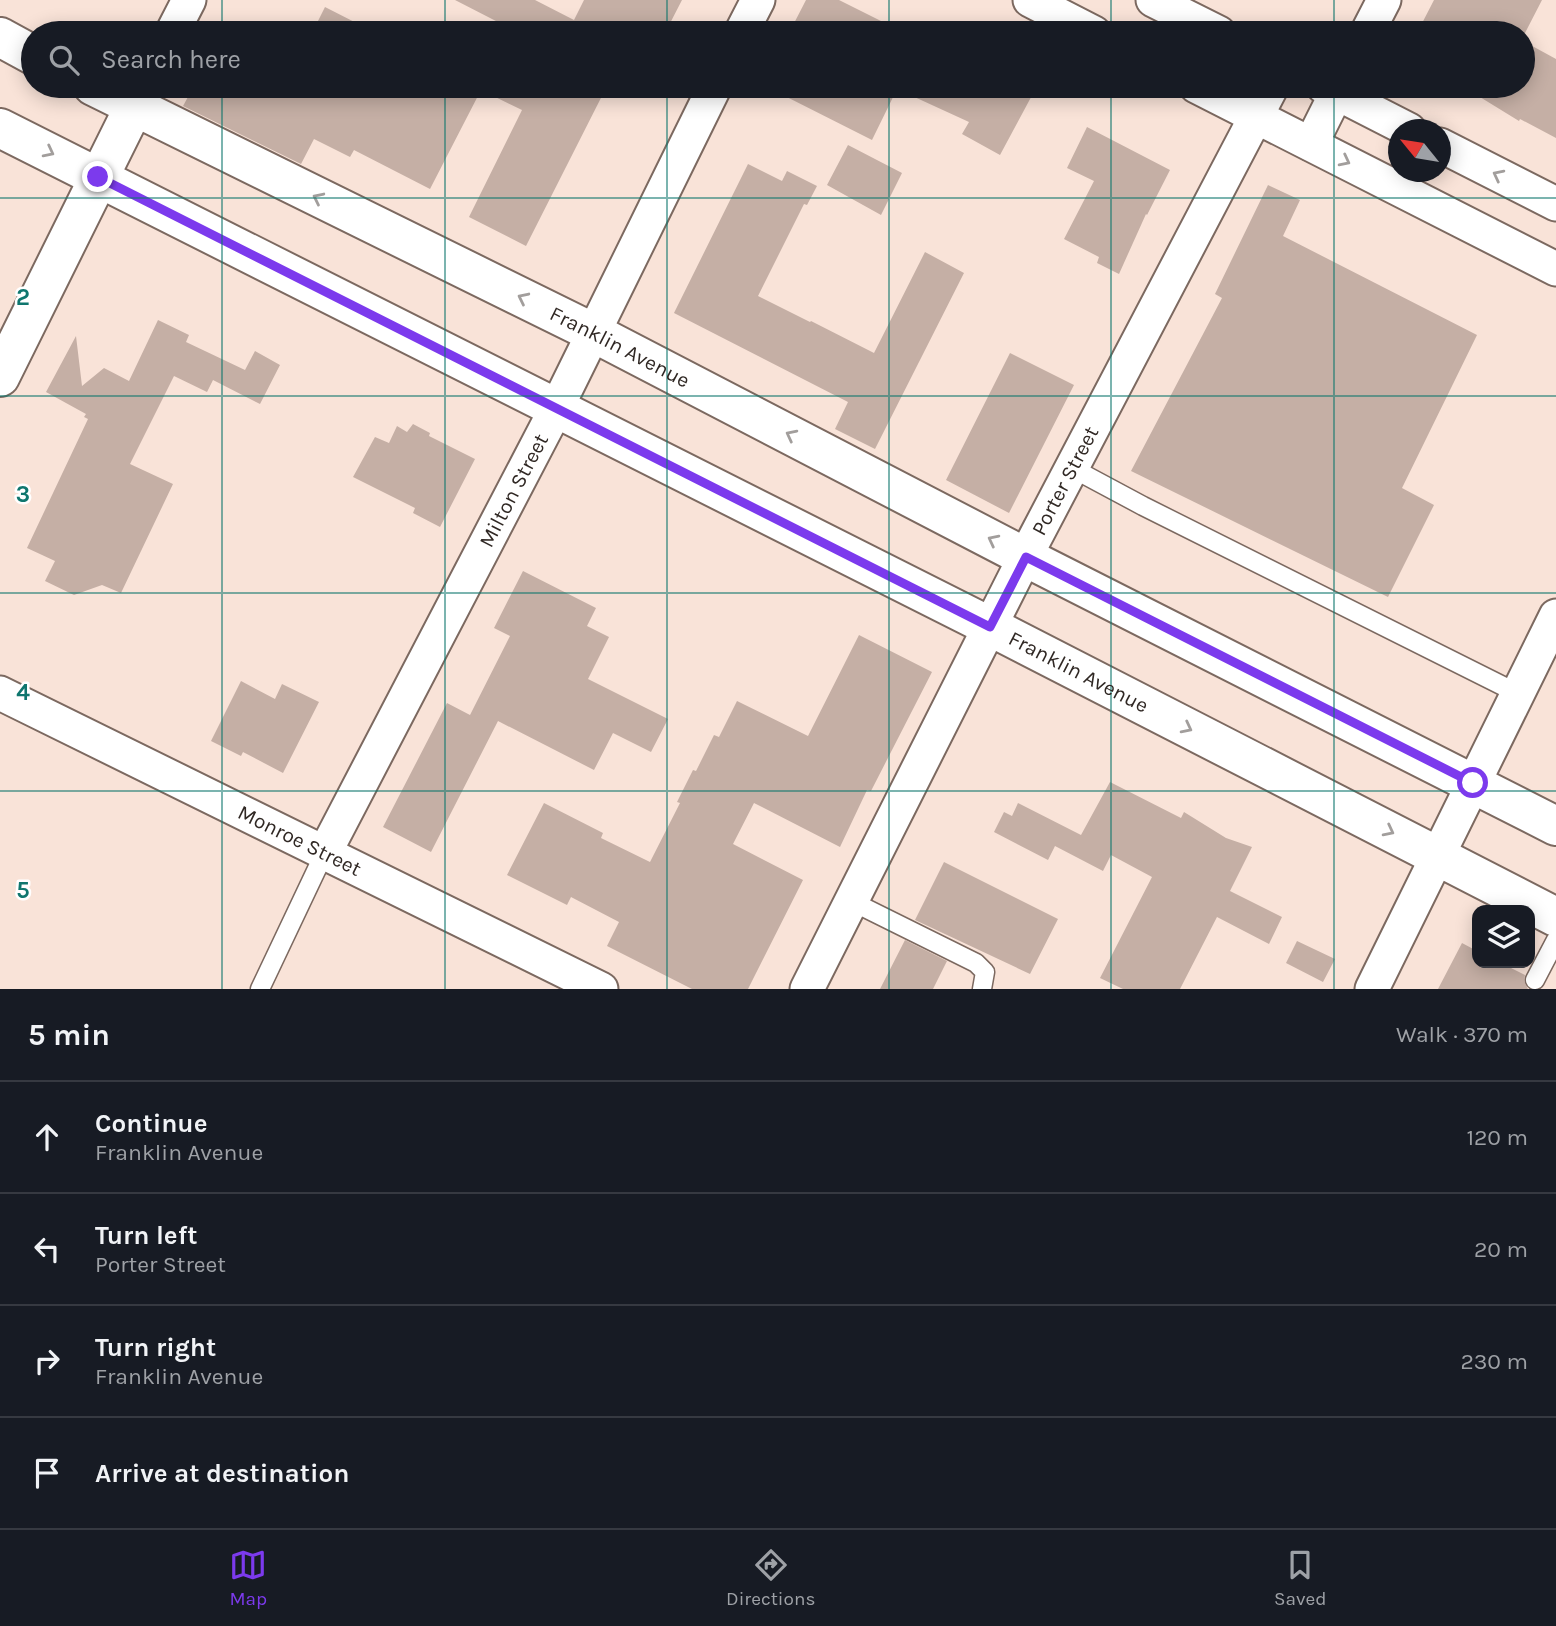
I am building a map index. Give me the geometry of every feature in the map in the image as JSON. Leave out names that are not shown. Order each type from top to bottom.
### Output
[{"type":"main road","points":[[0,37],[21,48]]},
{"type":"main road","points":[[0,377],[138,98]]},
{"type":"main road","name":"Franklin Avenue","points":[[143,98],[1026,557],[1556,826]]},
{"type":"main road","name":"Franklin Avenue","points":[[0,128],[990,627],[1556,916]]},
{"type":"street","points":[[178,21],[189,0]]},
{"type":"street","points":[[747,21],[758,0]]},
{"type":"street","points":[[1030,0],[1071,21]]},
{"type":"street","points":[[1153,0],[1195,21]]},
{"type":"street","points":[[1373,21],[1384,0]]},
{"type":"street","name":"Milton Street","points":[[324,854],[556,409],[709,98]]},
{"type":"street","points":[[1220,98],[1556,269]]},
{"type":"street","name":"Porter Street","points":[[807,989],[1026,557],[1266,98]]},
{"type":"street","points":[[1311,144],[1329,98]]},
{"type":"street","points":[[1351,98],[1389,119]]},
{"type":"street","points":[[1451,151],[1556,204]]},
{"type":"street","points":[[1372,989],[1556,616]]},
{"type":"street","name":"Monroe Street","points":[[0,693],[601,989]]},
{"type":"lane","points":[[1072,468],[1517,693]]},
{"type":"lane","points":[[260,989],[324,854]]},
{"type":"lane","points":[[851,901],[976,963],[985,972],[982,989]]},
{"type":"lane","points":[[1535,980],[1550,964],[1556,940]]},
{"type":"building","points":[[455,0],[535,0],[574,20],[584,0],[682,0],[671,21],[496,21]]},
{"type":"building","points":[[806,0],[839,0],[881,21],[795,21]]},
{"type":"building","points":[[1434,0],[1542,0],[1531,21],[1423,21]]},
{"type":"building","points":[[325,7],[352,21],[318,21]]},
{"type":"building","points":[[1535,48],[1556,59],[1556,138],[1520,119],[1519,121],[1482,98],[1535,98]]},
{"type":"building","points":[[187,98],[477,98],[430,189],[354,150],[350,157],[314,139],[301,164],[183,106]]},
{"type":"building","points":[[497,98],[601,98],[526,246],[469,217],[522,110]]},
{"type":"building","points":[[789,98],[893,98],[872,140]]},
{"type":"building","points":[[917,98],[1031,98],[1000,155],[962,134],[969,122]]},
{"type":"building","points":[[1087,127],[1170,170],[1146,214],[1119,274],[1097,263],[1099,257],[1064,239],[1094,181],[1067,168]]},
{"type":"building","points":[[848,145],[902,173],[881,215],[827,185]]},
{"type":"building","points":[[748,164],[782,181],[787,171],[817,186],[807,205],[804,204],[758,296],[874,353],[925,252],[964,273],[875,449],[835,429],[848,402],[674,313]]},
{"type":"building","points":[[1268,185],[1300,200],[1283,236],[1477,335],[1402,488],[1434,505],[1388,597],[1131,471],[1222,298],[1215,294]]},
{"type":"building","points":[[158,320],[189,335],[186,342],[245,370],[255,351],[280,365],[260,404],[213,380],[207,392],[174,376],[130,464],[173,484],[121,593],[102,585],[74,595],[45,581],[55,561],[27,548],[88,419],[84,417],[86,414],[46,392],[76,336],[82,386],[104,368],[129,381]]},
{"type":"building","points":[[1010,353],[1074,385],[1009,513],[946,480]]},
{"type":"building","points":[[413,424],[430,433],[429,436],[475,459],[440,527],[413,513],[415,508],[353,477],[375,437],[389,443],[397,426],[407,432]]},
{"type":"building","points":[[523,571],[596,608],[587,626],[609,637],[588,679],[668,719],[651,752],[613,733],[594,770],[498,721],[431,852],[383,827],[447,703],[470,715],[510,636],[494,628]]},
{"type":"building","points":[[859,635],[932,672],[871,791],[867,790],[840,847],[754,803],[733,844],[803,880],[748,989],[692,989],[607,946],[619,922],[571,897],[567,905],[507,875],[544,803],[603,833],[601,838],[650,862],[680,803],[677,802],[693,770],[696,771],[714,735],[719,737],[737,701],[808,736]]},
{"type":"building","points":[[241,681],[275,699],[282,684],[319,702],[283,773],[243,752],[241,756],[211,741]]},
{"type":"building","points":[[1110,782],[1181,818],[1184,812],[1226,838],[1252,847],[1230,891],[1282,917],[1269,944],[1217,917],[1180,989],[1123,989],[1100,978],[1152,877],[1111,855],[1103,871],[1055,846],[1048,860],[994,832],[1004,812],[1012,816],[1018,803],[1081,835]]},
{"type":"building","points":[[944,862],[1058,919],[1030,974],[915,920]]},
{"type":"building","points":[[905,940],[947,961],[933,989],[880,989]]},
{"type":"building","points":[[1297,941],[1335,959],[1323,982],[1286,963]]},
{"type":"building","points":[[1462,943],[1472,948],[1472,968],[1511,968],[1525,975],[1524,981],[1528,989],[1438,989]]},
{"type":"route","points":[[98,177],[990,627],[1026,557],[1473,783]]}]
